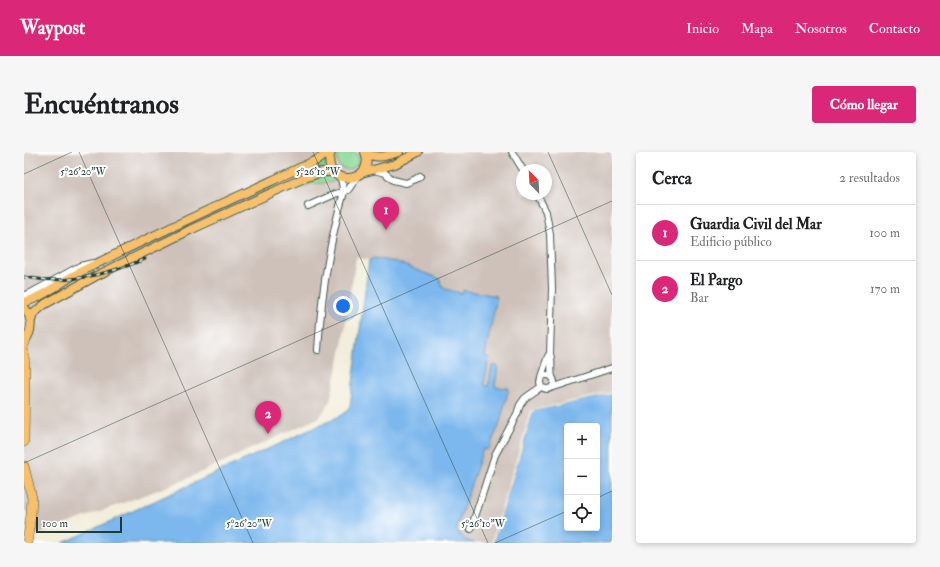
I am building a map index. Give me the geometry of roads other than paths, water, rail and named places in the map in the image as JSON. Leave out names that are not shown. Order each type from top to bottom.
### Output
[{"type":"highway","points":[[24,353],[24,442]]},
{"type":"highway","points":[[24,466],[32,498],[30,530],[27,543]]},
{"type":"highway","points":[[24,522],[30,530]]},
{"type":"main road","points":[[330,152],[329,164],[336,174]]},
{"type":"main road","points":[[24,302],[35,298],[80,272],[190,218],[319,159],[330,152]]},
{"type":"main road","points":[[359,174],[366,163],[365,152]]},
{"type":"main road","points":[[365,152],[372,156],[381,157],[399,152]]},
{"type":"main road","points":[[25,342],[30,331],[33,314],[54,298],[190,230],[304,178],[322,172],[336,174],[346,178],[395,164],[418,152]]},
{"type":"main road","points":[[24,307],[28,312],[31,321]]},
{"type":"street","points":[[512,152],[519,164]]},
{"type":"street","points":[[372,170],[385,173],[393,180],[406,183],[416,180],[420,176]]},
{"type":"street","points":[[318,350],[320,322],[334,227],[344,192],[342,189],[343,183],[336,174]]},
{"type":"street","points":[[308,206],[348,190],[359,174]]},
{"type":"street","points":[[540,200],[546,212],[550,234],[552,288],[550,354],[552,356],[551,368],[554,384],[551,388]]},
{"type":"street","points":[[24,295],[29,294],[80,266],[105,260]]},
{"type":"street","points":[[541,387],[541,377],[550,354]]},
{"type":"street","points":[[541,387],[546,389],[551,388],[612,368]]},
{"type":"street","points":[[541,377],[545,375],[569,381]]},
{"type":"street","points":[[470,530],[495,455],[525,398],[541,387]]},
{"type":"water","points":[[373,258],[396,262],[440,279],[441,285],[445,289],[462,293],[463,290],[497,296],[485,356],[489,357],[484,385],[488,386],[492,366],[498,366],[495,387],[509,388],[499,426],[488,450],[483,449],[456,530],[464,539],[475,543],[63,543],[346,412],[350,406],[369,260]]},
{"type":"water","points":[[612,394],[612,543],[493,543],[533,411]]},
{"type":"railway","points":[[24,277],[55,280],[86,277],[116,270],[145,259]]},
{"type":"place","name":"Guardia Civil del Mar","points":[[386,230]]},
{"type":"place","name":"El Pargo","points":[[268,434]]}]
